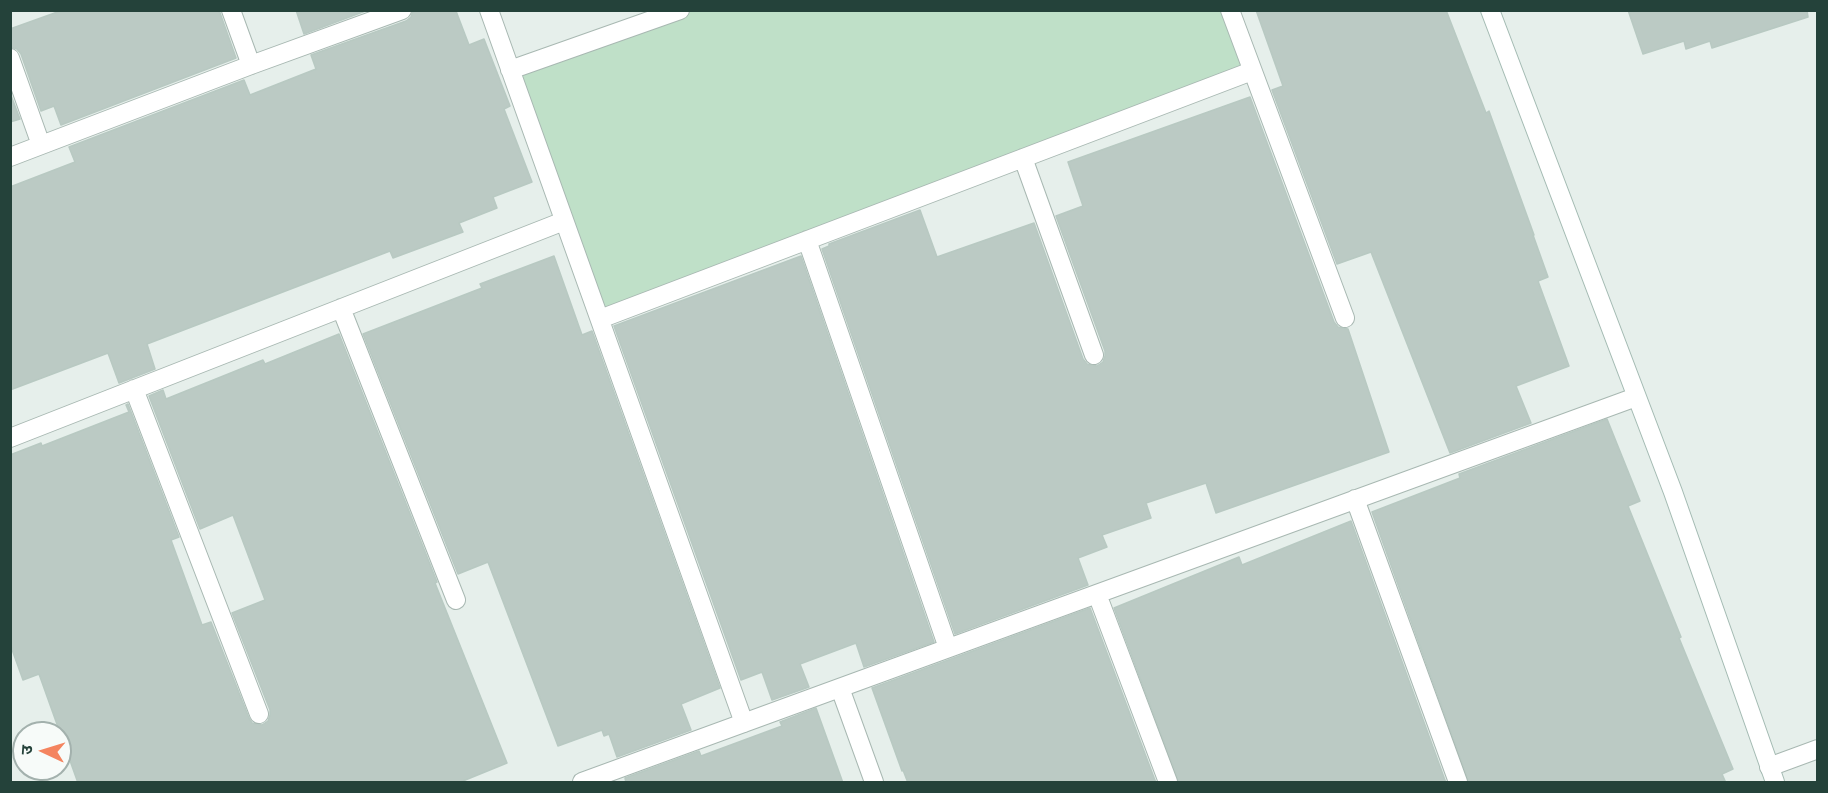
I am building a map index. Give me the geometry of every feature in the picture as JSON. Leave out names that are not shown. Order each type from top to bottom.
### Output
[{"type":"street","points":[[231,10],[250,65]]},
{"type":"street","points":[[10,157],[250,65],[402,10]]},
{"type":"street","points":[[489,10],[744,723]]},
{"type":"street","points":[[510,70],[680,10]]},
{"type":"street","points":[[1230,10],[1345,318]]},
{"type":"street","points":[[1490,10],[1672,492],[1772,775],[1818,749]]},
{"type":"street","points":[[10,58],[41,145]]},
{"type":"street","points":[[600,319],[1252,71]]},
{"type":"street","points":[[1023,158],[1094,355]]},
{"type":"street","points":[[10,438],[564,221]]},
{"type":"street","points":[[807,240],[948,648]]},
{"type":"street","points":[[341,308],[456,600]]},
{"type":"street","points":[[134,389],[259,714]]},
{"type":"street","points":[[592,781],[744,723],[1636,397]]},
{"type":"street","points":[[1355,499],[1458,783]]},
{"type":"street","points":[[1097,594],[1168,783]]},
{"type":"street","points":[[840,688],[874,783]]},
{"type":"green space","points":[[1230,10],[1252,71],[600,319],[510,70],[685,11]]},
{"type":"building","points":[[63,10],[219,10],[236,58],[61,125],[54,106],[41,111],[21,54],[17,49],[10,47],[10,29]]},
{"type":"building","points":[[296,10],[368,10],[304,34]]},
{"type":"building","points":[[413,10],[456,11],[469,45],[484,39],[510,106],[504,109],[532,182],[493,197],[497,208],[459,223],[463,232],[393,258],[390,251],[147,344],[155,369],[119,383],[108,353],[10,390],[10,187],[75,162],[69,147],[244,80],[250,95],[316,69],[311,55],[406,21],[411,17]]},
{"type":"building","points":[[1256,10],[1446,10],[1486,113],[1489,111],[1534,235],[1548,277],[1538,281],[1569,366],[1516,386],[1531,423],[1450,453],[1371,252],[1337,264],[1272,90],[1283,86]]},
{"type":"building","points":[[1628,10],[1807,10],[1808,17],[1712,48],[1710,41],[1686,49],[1684,41],[1643,54]]},
{"type":"building","points":[[10,93],[20,119],[10,122]]},
{"type":"building","points":[[1250,97],[1334,322],[1338,327],[1348,329],[1389,452],[1216,513],[1206,483],[1146,503],[1151,518],[1102,535],[1107,547],[1078,558],[1088,585],[955,634],[822,249],[829,244],[920,210],[937,257],[1034,223],[1083,359],[1087,364],[1097,366],[1103,362],[1105,351],[1056,216],[1083,206],[1068,162]]},
{"type":"building","points":[[554,256],[582,335],[592,331],[720,688],[681,704],[691,730],[617,757],[609,734],[604,736],[602,730],[558,746],[488,562],[458,574],[363,334],[482,288],[480,284]]},
{"type":"building","points":[[801,256],[934,642],[864,667],[856,643],[800,664],[809,687],[772,700],[762,672],[741,680],[614,326]]},
{"type":"building","points":[[339,334],[507,763],[458,783],[78,783],[72,766],[72,721],[56,721],[39,674],[23,680],[10,644],[10,455],[41,443],[42,446],[129,412],[126,405],[128,404],[179,537],[171,540],[202,625],[211,622],[249,718],[252,723],[262,725],[268,721],[270,710],[232,613],[265,600],[233,515],[200,529],[149,396],[163,390],[166,399],[263,360],[265,364]]},
{"type":"building","points":[[1607,419],[1640,501],[1628,506],[1733,769],[1722,774],[1726,783],[1469,783],[1372,512],[1460,478],[1459,474]]},
{"type":"building","points":[[1351,521],[1446,783],[1179,783],[1114,608],[1239,557],[1242,565]]},
{"type":"building","points":[[1090,608],[1156,783],[908,783],[872,688]]},
{"type":"building","points":[[816,708],[843,783],[626,783],[625,778],[699,751],[701,756],[782,726],[780,722]]}]
